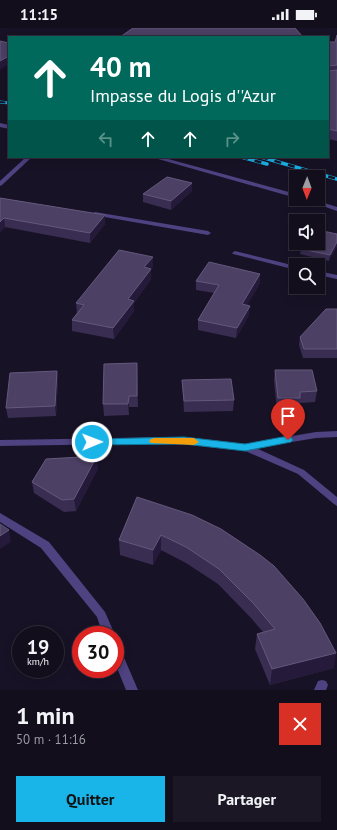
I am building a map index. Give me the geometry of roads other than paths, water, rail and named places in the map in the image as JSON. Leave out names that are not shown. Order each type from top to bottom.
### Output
[{"type":"street","points":[[0,184],[29,158]]},
{"type":"street","points":[[158,158],[289,194]]},
{"type":"street","points":[[325,205],[337,209]]},
{"type":"street","points":[[85,212],[208,233]]},
{"type":"street","points":[[235,253],[289,266]]},
{"type":"street","points":[[325,274],[337,277]]},
{"type":"street","points":[[245,448],[316,435],[337,434]]},
{"type":"street","points":[[0,444],[184,440],[245,448],[301,472],[337,502]]},
{"type":"street","points":[[0,517],[45,545],[101,615],[105,626]]},
{"type":"street","points":[[124,671],[132,690]]},
{"type":"railway","points":[[0,102],[8,103]]},
{"type":"railway","points":[[245,158],[267,164]]},
{"type":"railway","points":[[264,158],[337,179]]}]
